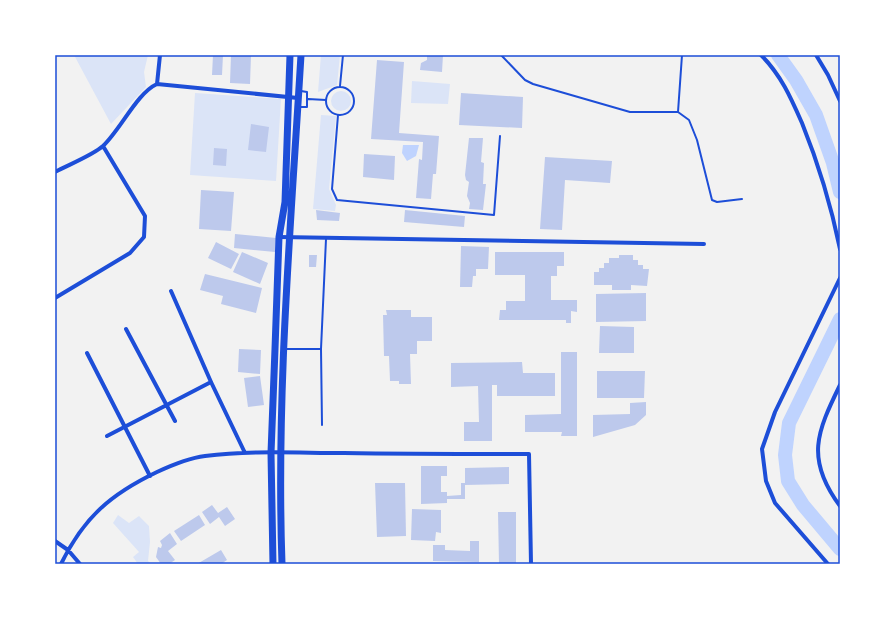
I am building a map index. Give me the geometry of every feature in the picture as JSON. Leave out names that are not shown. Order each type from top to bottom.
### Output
[{"type":"main road","points":[[273,564],[271,453],[279,237],[285,202],[290,55]]},
{"type":"main road","points":[[282,564],[284,348],[289,237],[301,55]]},
{"type":"street","points":[[157,84],[160,55]]},
{"type":"street","points":[[762,55],[772,65],[788,92],[818,163],[840,249]]},
{"type":"street","points":[[816,55],[828,74],[840,101]]},
{"type":"street","points":[[55,172],[103,146],[142,96],[151,87],[157,84],[288,98],[298,94]]},
{"type":"street","points":[[55,298],[130,253],[144,237],[145,216],[103,146]]},
{"type":"street","points":[[279,237],[326,239],[704,244]]},
{"type":"street","points":[[828,564],[775,502],[766,481],[762,449],[775,412],[840,278]]},
{"type":"street","points":[[170,291],[245,453]]},
{"type":"street","points":[[126,329],[175,421]]},
{"type":"street","points":[[87,352],[150,476]]},
{"type":"street","points":[[107,436],[211,382]]},
{"type":"street","points":[[840,385],[827,411],[819,432],[818,443],[819,465],[827,486],[840,506]]},
{"type":"street","points":[[61,564],[68,550],[90,518],[110,499],[130,485],[173,465],[204,456],[245,453],[282,453],[529,454],[531,564]]},
{"type":"street","points":[[55,541],[68,550],[80,564]]},
{"type":"lane","points":[[340,86],[343,55]]},
{"type":"lane","points":[[501,55],[525,80],[533,84],[630,112],[678,112],[689,120],[697,140],[712,200],[717,202],[742,199]]},
{"type":"lane","points":[[678,112],[682,55]]},
{"type":"lane","points":[[340,86],[352,92],[355,101],[348,113],[338,115],[330,110],[326,100],[332,89],[340,86]]},
{"type":"lane","points":[[298,94],[308,92],[307,107],[298,107]]},
{"type":"lane","points":[[308,99],[326,100]]},
{"type":"lane","points":[[338,115],[332,190],[337,200],[494,215],[500,136]]},
{"type":"lane","points":[[322,425],[322,349],[326,239]]},
{"type":"lane","points":[[275,349],[322,349]]},
{"type":"shaded area","points":[[74,55],[148,55],[144,72],[146,87],[111,124]]},
{"type":"shaded area","points":[[321,55],[340,55],[337,85],[318,92]]},
{"type":"shaded area","points":[[412,81],[450,84],[448,104],[411,103]]},
{"type":"shaded area","points":[[341,91],[348,94],[351,101],[348,108],[341,111],[334,108],[331,101],[334,94]]},
{"type":"shaded area","points":[[195,93],[281,99],[276,181],[190,175]]},
{"type":"shaded area","points":[[321,115],[336,116],[329,189],[336,205],[335,211],[313,209]]},
{"type":"shaded area","points":[[118,515],[129,523],[139,516],[149,526],[150,542],[148,561],[151,564],[138,564],[133,557],[139,552],[113,523]]},
{"type":"water","points":[[403,145],[419,145],[416,156],[407,161],[402,153]]},
{"type":"building","points":[[213,55],[223,55],[222,75],[212,75]]},
{"type":"building","points":[[231,55],[251,55],[250,84],[230,83]]},
{"type":"building","points":[[427,55],[443,55],[442,72],[420,70],[421,63],[427,60]]},
{"type":"building","points":[[377,60],[404,62],[399,133],[439,136],[436,174],[433,174],[431,199],[416,198],[419,159],[422,160],[423,142],[371,139]]},
{"type":"building","points":[[461,93],[523,97],[522,128],[459,125]]},
{"type":"building","points":[[251,124],[269,127],[266,152],[248,150]]},
{"type":"building","points":[[469,138],[483,138],[481,162],[484,163],[483,184],[486,184],[483,210],[469,209],[470,203],[467,196],[469,182],[466,180],[465,175]]},
{"type":"building","points":[[214,148],[227,149],[226,166],[213,165]]},
{"type":"building","points":[[364,154],[395,156],[394,180],[363,177]]},
{"type":"building","points":[[545,157],[612,161],[610,183],[565,180],[562,230],[540,229]]},
{"type":"building","points":[[201,190],[234,192],[231,231],[199,229]]},
{"type":"building","points":[[316,210],[340,213],[339,221],[317,220]]},
{"type":"building","points":[[405,210],[465,216],[464,227],[404,222]]},
{"type":"building","points":[[235,234],[276,238],[275,252],[234,248]]},
{"type":"building","points":[[216,242],[239,254],[231,269],[208,258]]},
{"type":"building","points":[[461,246],[489,247],[488,269],[476,269],[476,276],[473,276],[472,287],[460,287]]},
{"type":"building","points":[[242,252],[268,263],[260,284],[233,272]]},
{"type":"building","points":[[495,252],[564,252],[564,266],[557,266],[557,276],[551,276],[551,300],[577,300],[577,312],[571,311],[571,323],[566,323],[566,320],[499,320],[500,310],[506,310],[506,301],[525,301],[525,275],[495,275]]},
{"type":"building","points":[[309,255],[317,255],[316,267],[309,267]]},
{"type":"building","points":[[619,255],[633,255],[633,260],[638,260],[638,265],[643,265],[643,269],[649,269],[647,286],[631,285],[631,290],[612,290],[612,285],[594,285],[594,272],[599,272],[599,268],[604,268],[604,263],[609,263],[609,258],[619,258]]},
{"type":"building","points":[[205,274],[262,288],[256,313],[221,304],[223,296],[200,290]]},
{"type":"building","points":[[646,293],[646,321],[596,322],[596,294]]},
{"type":"building","points":[[386,310],[411,310],[411,317],[432,317],[432,341],[417,341],[417,354],[410,354],[411,384],[399,384],[399,381],[390,381],[389,356],[384,356],[383,315],[387,315]]},
{"type":"building","points":[[600,326],[634,327],[634,353],[599,353]]},
{"type":"building","points":[[239,349],[261,350],[260,374],[238,372]]},
{"type":"building","points":[[561,352],[577,352],[577,436],[561,436],[562,432],[525,432],[525,415],[561,414]]},
{"type":"building","points":[[522,362],[523,373],[555,373],[555,396],[497,396],[497,385],[492,385],[492,441],[464,441],[464,422],[479,422],[478,386],[451,387],[451,363]]},
{"type":"building","points":[[597,371],[645,371],[644,398],[597,398]]},
{"type":"building","points":[[260,376],[264,405],[248,407],[244,378]]},
{"type":"building","points":[[646,402],[646,415],[635,425],[593,437],[593,415],[630,414],[630,403]]},
{"type":"building","points":[[421,466],[447,466],[447,476],[441,476],[441,492],[447,492],[447,496],[461,495],[461,483],[465,483],[465,468],[509,467],[509,484],[465,485],[465,499],[447,499],[447,503],[421,504]]},
{"type":"building","points":[[375,483],[405,483],[406,536],[377,537]]},
{"type":"building","points":[[212,505],[218,513],[227,507],[235,519],[225,526],[219,517],[210,524],[202,512]]},
{"type":"building","points":[[412,509],[441,510],[441,533],[436,532],[435,541],[411,540]]},
{"type":"building","points":[[498,512],[516,512],[516,564],[499,564]]},
{"type":"building","points":[[199,515],[205,525],[181,541],[174,531]]},
{"type":"building","points":[[170,533],[177,544],[168,551],[175,560],[169,564],[161,564],[156,557],[158,547],[161,548],[162,545],[160,541]]},
{"type":"building","points":[[470,541],[479,541],[479,562],[433,561],[433,545],[445,545],[445,550],[470,551]]},
{"type":"building","points":[[221,550],[227,560],[221,564],[197,564]]},
{"type":"waterway","points":[[778,55],[796,80],[816,115],[833,163],[840,192]]},
{"type":"waterway","points":[[840,319],[789,423],[785,455],[788,481],[803,505],[840,549]]}]
